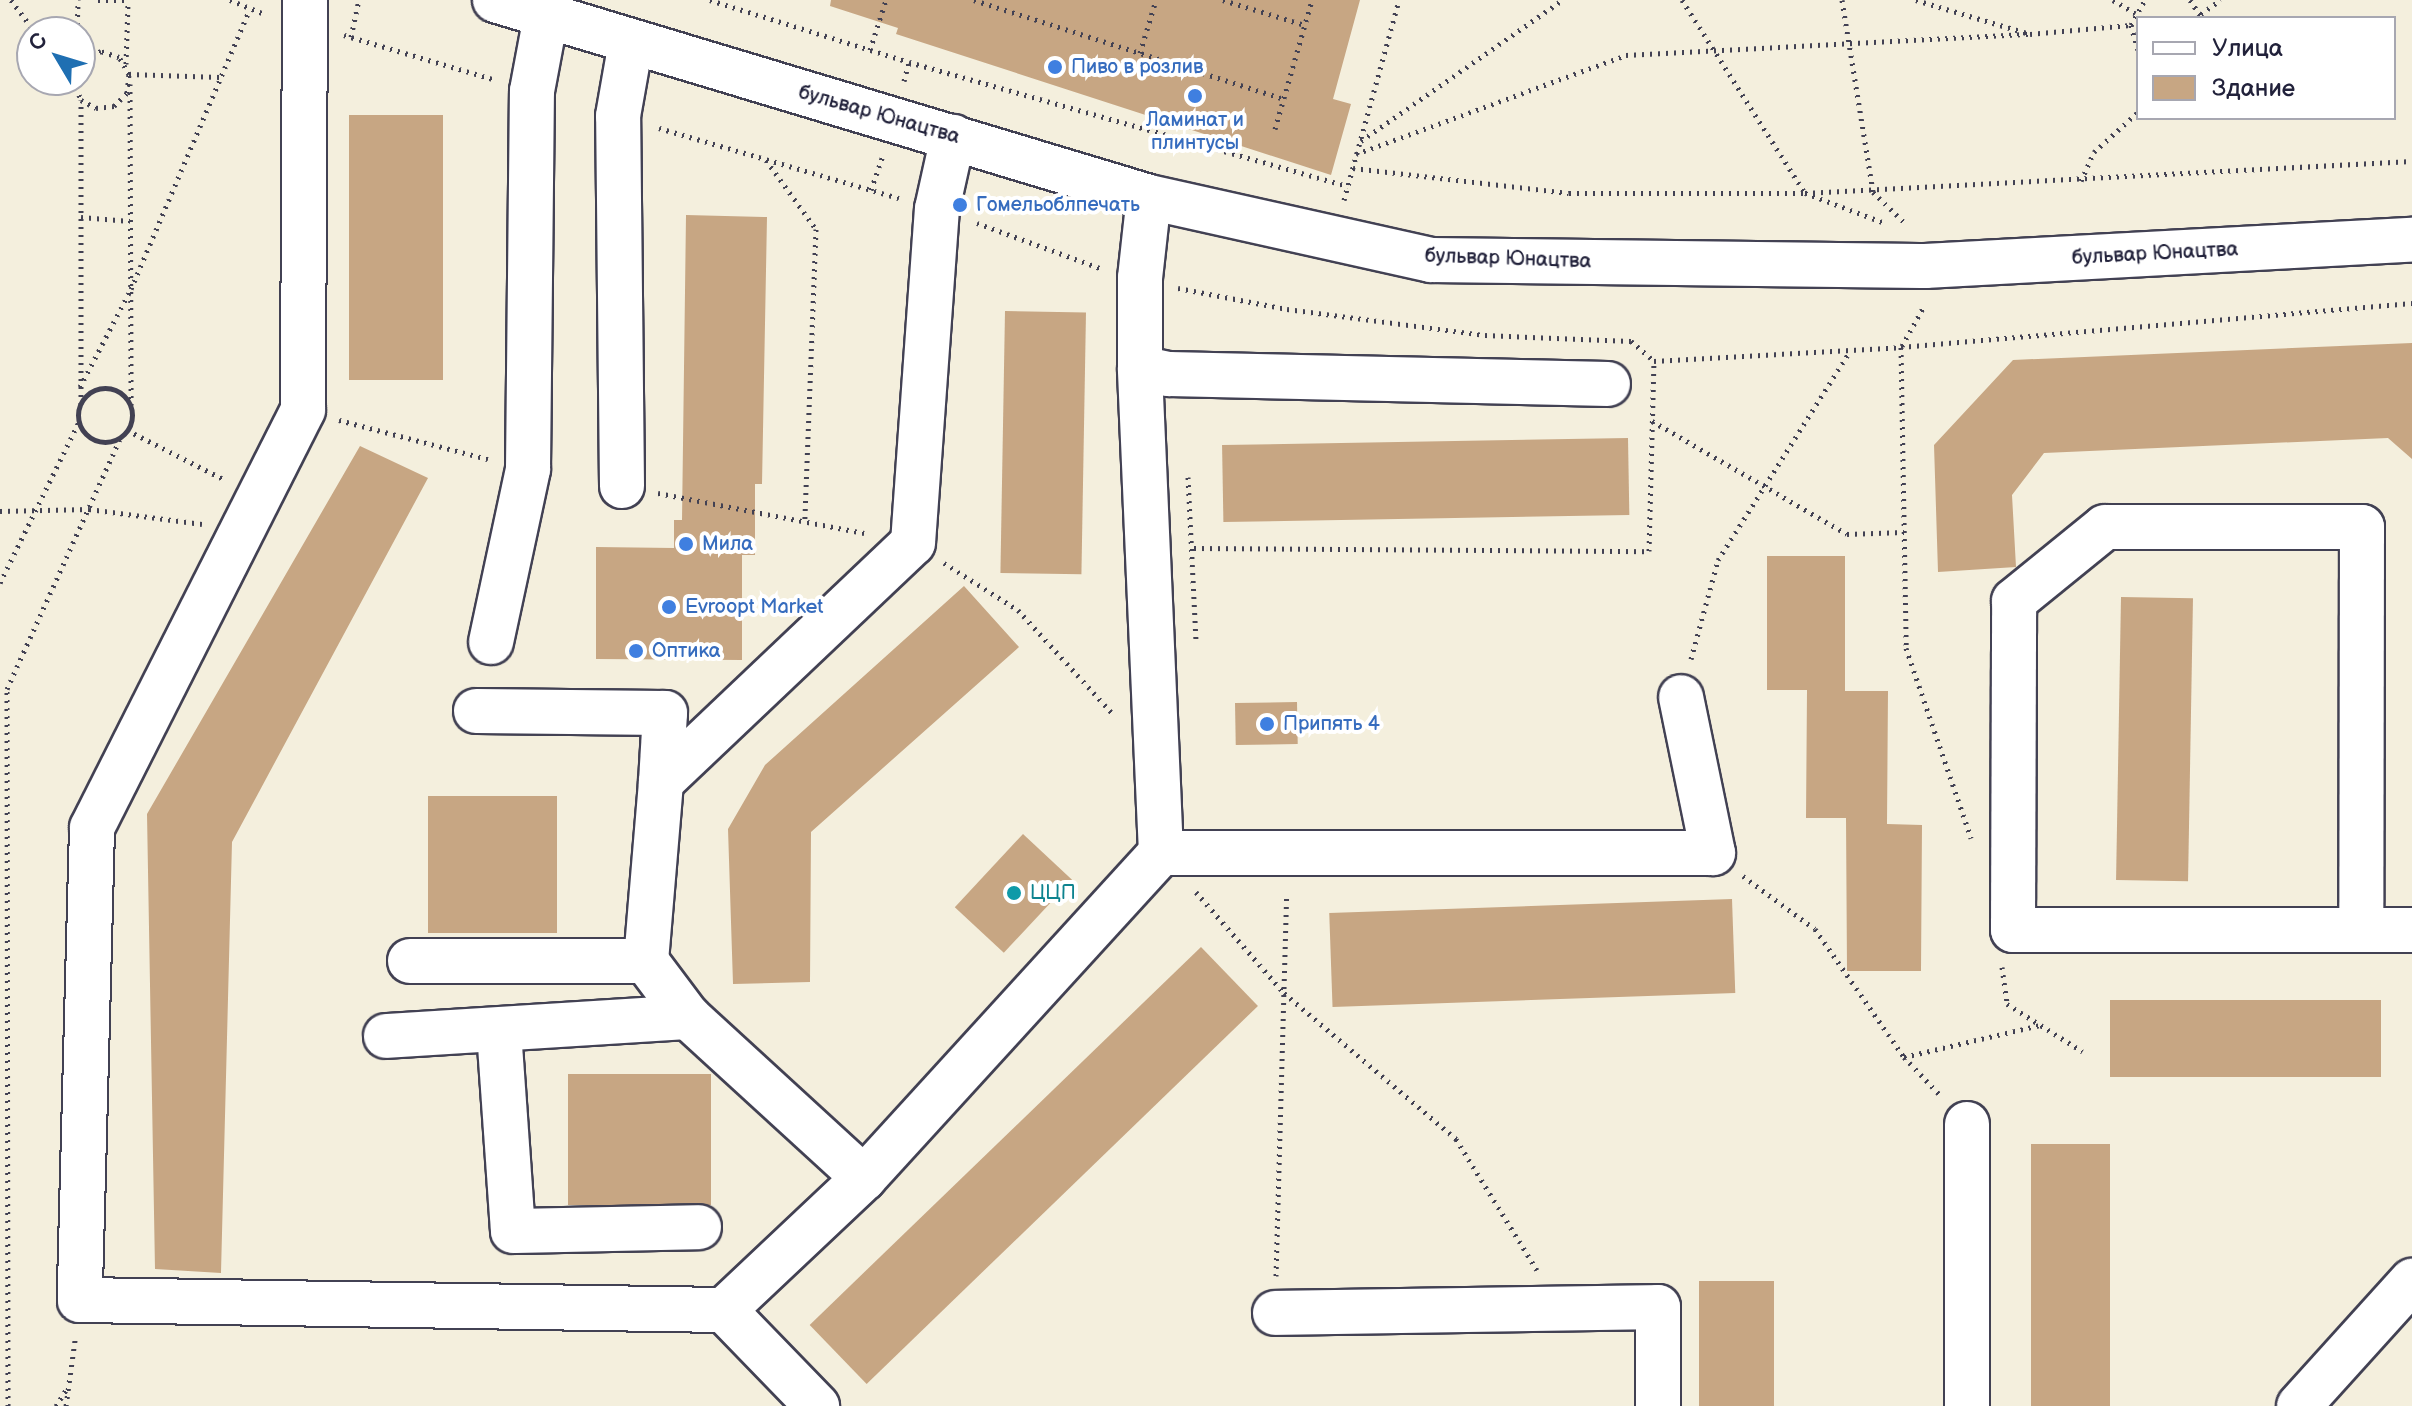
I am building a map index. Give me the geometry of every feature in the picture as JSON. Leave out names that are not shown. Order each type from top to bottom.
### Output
[{"type":"street","points":[[305,0],[303,410],[92,828],[80,1300],[724,1310],[864,1178],[1161,853],[1140,368],[1140,278],[1149,197]]},
{"type":"street","name":"бульвар Юнацтва","points":[[495,0],[1149,197],[1431,260],[1925,266],[2412,240]]},
{"type":"street","points":[[491,642],[528,469],[532,91],[546,16]]},
{"type":"street","points":[[622,486],[618,116],[631,42]]},
{"type":"street","points":[[661,782],[913,543],[937,209],[953,137]]},
{"type":"street","points":[[1140,368],[1169,374],[1608,384]]},
{"type":"street","points":[[2361,930],[2362,527],[2105,527],[2014,601],[2013,930],[2361,930],[2412,930]]},
{"type":"street","points":[[1161,853],[1713,853],[1681,697]]},
{"type":"street","points":[[476,711],[665,713],[646,961],[688,1017],[864,1178]]},
{"type":"street","points":[[410,961],[646,961]]},
{"type":"street","points":[[386,1036],[688,1017]]},
{"type":"street","points":[[499,1031],[513,1231],[699,1227]]},
{"type":"street","points":[[1967,1124],[1967,1406]]},
{"type":"street","points":[[2299,1406],[2412,1281]]},
{"type":"street","points":[[1275,1313],[1658,1307],[1658,1406]]},
{"type":"street","points":[[724,1310],[817,1406]]},
{"type":"path","points":[[8,1406],[3,688],[127,430],[131,405],[130,84],[126,65],[129,2],[98,0]]},
{"type":"path","points":[[351,37],[359,0]]},
{"type":"path","points":[[710,0],[870,50],[1348,186]]},
{"type":"path","points":[[870,50],[886,0]]},
{"type":"path","points":[[974,0],[1284,99]]},
{"type":"path","points":[[1140,53],[1156,0]]},
{"type":"path","points":[[1223,0],[1305,25]]},
{"type":"path","points":[[1275,129],[1312,0]]},
{"type":"path","points":[[1335,239],[1399,0]]},
{"type":"path","points":[[1360,142],[1562,0]]},
{"type":"path","points":[[1682,0],[1805,193],[1917,234]]},
{"type":"path","points":[[1842,0],[1873,192]]},
{"type":"path","points":[[1916,0],[2030,34]]},
{"type":"path","points":[[2113,0],[2135,13]]},
{"type":"path","points":[[2136,43],[2131,25],[2145,0]]},
{"type":"path","points":[[2190,0],[2202,16],[2220,0]]},
{"type":"path","points":[[80,387],[131,289],[249,11]]},
{"type":"path","points":[[1356,154],[1626,55],[2030,34],[2131,25]]},
{"type":"path","points":[[96,53],[101,51],[126,65]]},
{"type":"path","points":[[129,74],[221,77]]},
{"type":"path","points":[[81,100],[96,108],[114,106],[130,84]]},
{"type":"path","points":[[0,583],[79,422],[79,96]]},
{"type":"path","points":[[2081,181],[2094,152],[2136,114]]},
{"type":"path","points":[[765,159],[816,229],[805,520]]},
{"type":"path","points":[[1353,168],[1569,193],[1805,193],[1873,192],[2412,161]]},
{"type":"path","points":[[81,217],[130,221]]},
{"type":"path","points":[[1194,548],[1649,551],[1654,361],[1901,347],[2412,303]]},
{"type":"path","points":[[1901,347],[1906,648],[1976,852]]},
{"type":"path","points":[[1681,697],[1718,560],[1851,350]]},
{"type":"path","points":[[81,404],[102,388],[119,392],[131,405]]},
{"type":"path","points":[[303,410],[528,469]]},
{"type":"path","points":[[1652,421],[1847,534],[1904,532]]},
{"type":"path","points":[[79,422],[96,440],[121,437]]},
{"type":"path","points":[[127,430],[251,514]]},
{"type":"path","points":[[622,486],[913,543],[1018,610],[1157,763]]},
{"type":"path","points":[[0,511],[89,509],[251,514]]},
{"type":"path","points":[[1161,853],[1284,993],[1456,1139],[1561,1309]]},
{"type":"path","points":[[1275,1313],[1288,853]]},
{"type":"path","points":[[1713,853],[1815,929],[1904,1057],[1967,1124]]},
{"type":"path","points":[[2001,958],[2007,1004],[2082,1051]]},
{"type":"path","points":[[1904,1057],[2041,1025]]},
{"type":"path","points":[[66,1406],[80,1300]]},
{"type":"path","points":[[56,1406],[67,1390]]},
{"type":"building","points":[[831,0],[1360,0],[1333,99],[1351,104],[1331,175],[896,34],[898,28],[830,6]]},
{"type":"building","points":[[349,115],[443,115],[443,380],[349,380]]},
{"type":"building","points":[[686,215],[767,217],[762,484],[755,484],[755,555],[742,555],[742,660],[596,659],[596,547],[674,548],[674,520],[682,520]]},
{"type":"building","points":[[1005,311],[1086,312],[1081,574],[1000,573]]},
{"type":"building","points":[[2412,343],[2412,459],[2388,438],[2044,453],[2012,495],[2016,567],[1938,572],[1934,445],[2013,360]]},
{"type":"building","points":[[1628,438],[1629,515],[1223,522],[1222,445]]},
{"type":"building","points":[[360,446],[428,478],[232,842],[221,1273],[155,1269],[147,814]]},
{"type":"building","points":[[1767,556],[1845,556],[1845,691],[1888,691],[1887,824],[1922,825],[1921,971],[1847,971],[1846,818],[1806,818],[1807,690],[1767,690]]},
{"type":"building","points":[[964,586],[1019,647],[811,832],[810,982],[733,984],[728,829],[765,765]]},
{"type":"building","points":[[2121,597],[2193,598],[2188,881],[2116,880]]},
{"type":"building","name":"Припять 4","points":[[1297,702],[1298,744],[1236,745],[1235,703]]},
{"type":"building","points":[[428,796],[557,796],[557,933],[428,933]]},
{"type":"building","name":"ЦЦП","points":[[1023,834],[1072,880],[1004,953],[955,907]]},
{"type":"building","points":[[1732,899],[1735,993],[1333,1007],[1329,913]]},
{"type":"building","points":[[1201,947],[1258,1006],[867,1384],[810,1325]]},
{"type":"building","points":[[2110,1000],[2381,1000],[2381,1077],[2110,1077]]},
{"type":"building","points":[[568,1074],[711,1074],[711,1205],[568,1205]]},
{"type":"building","points":[[2031,1144],[2110,1144],[2110,1406],[2031,1406]]},
{"type":"building","points":[[1699,1281],[1774,1281],[1774,1406],[1699,1406]]},
{"type":"place","name":"Пиво в розлив","points":[[1055,67]]},
{"type":"place","name":"Ламинат и плинтусы","points":[[1195,96]]},
{"type":"place","name":"Гомельоблпечать","points":[[960,205]]},
{"type":"place","name":"Мила","points":[[686,544]]},
{"type":"place","name":"Evroopt Market","points":[[669,607]]},
{"type":"place","name":"Оптика","points":[[636,651]]},
{"type":"place","name":"Припять 4","points":[[1267,724]]},
{"type":"place","name":"ЦЦП","points":[[1014,893]]}]
